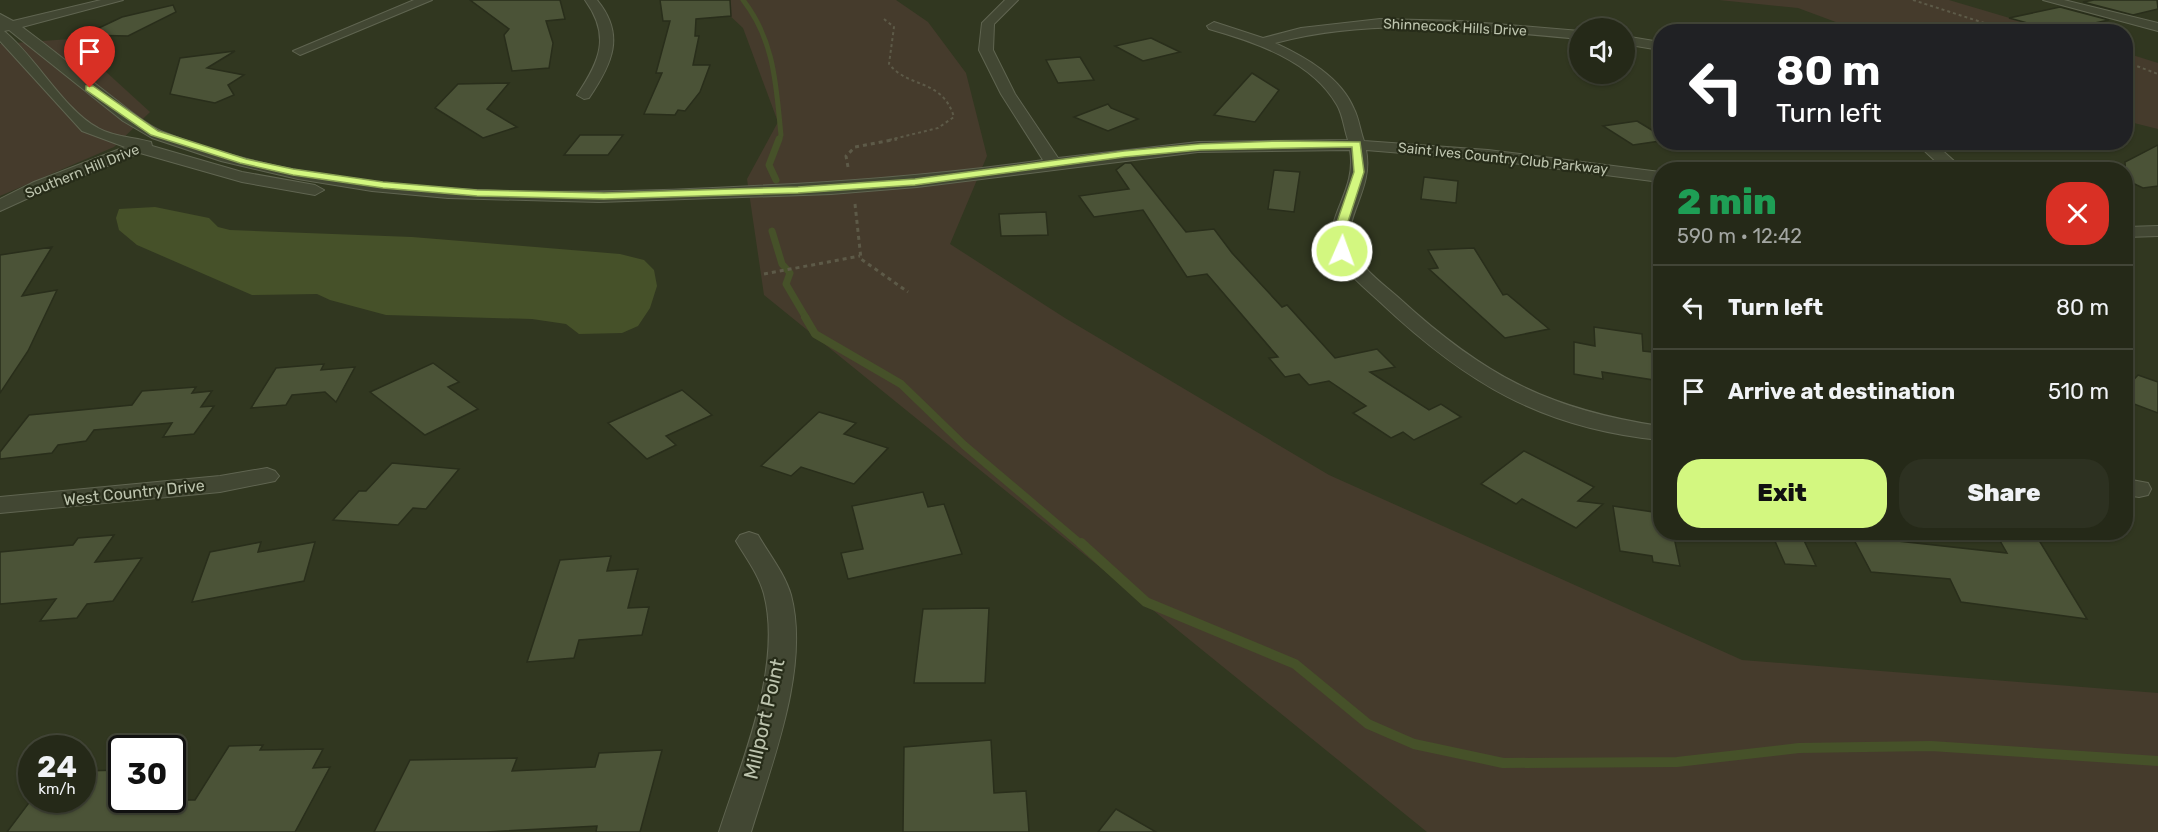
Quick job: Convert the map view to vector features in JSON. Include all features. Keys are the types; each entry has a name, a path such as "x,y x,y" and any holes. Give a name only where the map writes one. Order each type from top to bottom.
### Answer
{"street":[{"path":"3,27 117,0"},
{"path":"300,51 333,41 374,19 426,0"},
{"path":"584,95 595,80 607,53 609,37 606,22 591,0"},
{"path":"1011,0 988,23 986,50 1008,94 1053,163"},
{"path":"2049,0 2158,27"},
{"name":"Shinnecock Hills Drive","path":"1262,42 1314,28 1364,23 1440,24 1569,34"},
{"path":"1214,26 1262,42 1300,61 1330,85 1346,107 1357,144 1359,172 1340,231 1342,251 1353,267 1446,350 1492,382 1562,412 1601,423 1653,433"},
{"name":"Saint Ives Country Club Parkway","path":"3,27 37,43 75,78 154,133 243,161 293,172 383,185 477,193 680,195 915,182 1053,163 1200,147 1278,143 1357,144 1514,156 1653,176"},
{"name":"Saint Ives Country Club Parkway","path":"3,27 64,106 89,130 269,184 387,200 531,208 682,210 899,191 915,182"},
{"path":"1635,42 1653,45"},
{"name":"Southern Hill Drive","path":"0,206 40,186 166,137"},
{"path":"1932,150 1947,162"},
{"path":"2133,231 2158,231"},
{"name":"West Country Drive","path":"0,505 220,484 267,476"},
{"name":"Millport Point","path":"735,832 770,711 782,638 777,594 749,540"}],"path":[{"path":"1913,0 1987,24"},
{"path":"848,168 846,156 855,147 931,130 946,125 954,117 952,106 943,94 892,69 889,64 894,27 884,19"},
{"path":"2133,65 2158,74"},
{"path":"856,209 860,256 872,270 908,292"},
{"path":"764,274 860,256"}],"shaded area":[{"path":"713,0 896,0 928,22 966,73 987,156 950,244 1065,318 1329,475 1742,660 2158,693 2158,832 1427,832 764,295 747,179 778,122 743,28"},
{"path":"1719,0 1949,0 2030,24 1841,24 1798,8"},
{"path":"70,39 150,112 114,147 0,196 0,44"},
{"path":"2133,55 2158,63 2158,129 2133,123"},
{"path":"155,207 209,218 218,227 230,230 412,237 620,254 644,260 654,270 657,286 650,308 638,326 622,333 579,334 566,324 532,319 386,315 330,300 317,294 252,295 137,245 119,230 116,218 119,209"}],"building":[{"path":"470,0 560,0 565,19 546,21 553,43 549,68 512,71 504,35 509,29"},
{"path":"660,0 730,0 731,16 696,19 695,36 699,36 693,65 710,65 700,92 685,111 678,110 675,115 644,114 662,73 656,73 670,21 663,21"},
{"path":"2157,0 2158,9 2133,15 2083,2"},
{"path":"173,5 176,12 128,36 84,35 122,17"},
{"path":"2060,7 2109,20 2090,24 2031,24 2009,18"},
{"path":"1151,38 1180,52 1143,61 1115,46"},
{"path":"235,51 207,68 244,75 228,85 234,95 215,103 170,94 180,58"},
{"path":"1080,57 1094,80 1058,83 1046,60"},
{"path":"1252,73 1279,90 1255,122 1214,115"},
{"path":"509,83 487,109 517,127 483,138 435,108 458,84"},
{"path":"1108,104 1111,108 1138,119 1108,131 1074,117"},
{"path":"1637,121 1653,131 1653,142 1633,145 1603,126"},
{"path":"580,135 623,135 608,155 564,155"},
{"path":"2158,145 2158,186 2143,188 2133,183 2133,162 2125,162"},
{"path":"1125,163 1131,163 1186,232 1214,229 1232,253 1282,307 1287,305 1335,358 1377,349 1395,367 1370,372 1429,410 1441,404 1461,417 1414,440 1403,432 1391,438 1353,413 1366,406 1329,381 1309,385 1299,374 1285,377 1269,358 1278,357 1207,274 1187,277 1143,210 1094,217 1079,196 1129,189 1116,170"},
{"path":"1274,170 1300,172 1294,212 1268,209"},
{"path":"1424,177 1458,181 1456,203 1421,199"},
{"path":"1046,212 1048,235 1001,236 999,214"},
{"path":"52,247 22,296 57,290 28,351 0,393 0,255"},
{"path":"1474,248 1503,295 1507,294 1549,329 1505,338 1429,269 1438,268 1428,250"},
{"path":"1594,327 1642,334 1643,351 1652,352 1653,380 1602,372 1603,379 1574,374 1574,342 1595,346"},
{"path":"433,363 459,382 448,387 478,409 425,435 370,392"},
{"path":"324,364 321,370 355,367 336,402 325,392 292,395 286,405 251,408 276,368"},
{"path":"2138,375 2158,382 2158,413 2133,404 2133,380"},
{"path":"196,387 192,393 212,391 201,407 214,406 194,434 163,437 172,423 94,430 86,441 58,445 52,453 0,459 0,452 29,415 132,405 142,391"},
{"path":"682,390 712,415 666,436 676,445 647,459 608,423"},
{"path":"819,412 856,423 844,434 888,448 854,484 801,467 791,476 761,466"},
{"path":"1524,451 1594,487 1578,501 1603,504 1576,528 1522,499 1516,504 1481,484"},
{"path":"392,463 459,469 426,509 413,508 398,525 333,520 359,491 366,491"},
{"path":"923,492 928,507 944,504 962,554 848,579 841,553 863,549 852,506"},
{"path":"1613,506 1653,512 1653,540 1675,540 1680,566 1653,562 1652,556 1620,551"},
{"path":"114,535 95,562 142,558 113,601 87,604 77,618 40,621 56,599 0,604 0,552 73,545 78,538"},
{"path":"1774,540 1804,540 1816,566 1785,564"},
{"path":"1854,540 1888,540 2007,553 2000,540 2039,540 2087,619 1961,602 1950,579 1871,572"},
{"path":"261,542 258,552 315,542 304,581 192,602 210,552"},
{"path":"611,556 607,571 638,569 628,608 649,607 642,635 579,640 574,658 527,662 560,560"},
{"path":"989,608 985,683 914,683 923,609"},
{"path":"991,740 994,793 1026,791 1029,832 903,832 904,747"},
{"path":"263,745 260,750 323,749 313,768 330,767 295,832 7,832 21,813 96,813 96,771 108,770 108,813 186,813 186,800 195,800 229,746"},
{"path":"662,750 640,832 596,832 597,826 486,832 374,832 410,760 517,758 512,771 595,767 599,753"},
{"path":"1116,809 1156,832 1098,832"}],"waterway":[{"path":"743,0 754,16 768,48 775,82 781,135 779,140"},
{"path":"776,180 769,165 779,139"},
{"path":"772,231 782,264 790,273 786,284 806,318"},
{"path":"805,317 815,334 901,384 964,445 1082,545"},
{"path":"1081,543 1146,602 1295,664 1368,724 1414,744 1503,763 1677,762 1799,748 1931,746 2158,761"}],"route":[{"path":"90,88 154,133 243,161 293,172 383,185 477,193 604,196 798,190 915,182 1124,154 1200,147 1278,143 1357,144 1359,172 1340,231 1342,251"}]}
